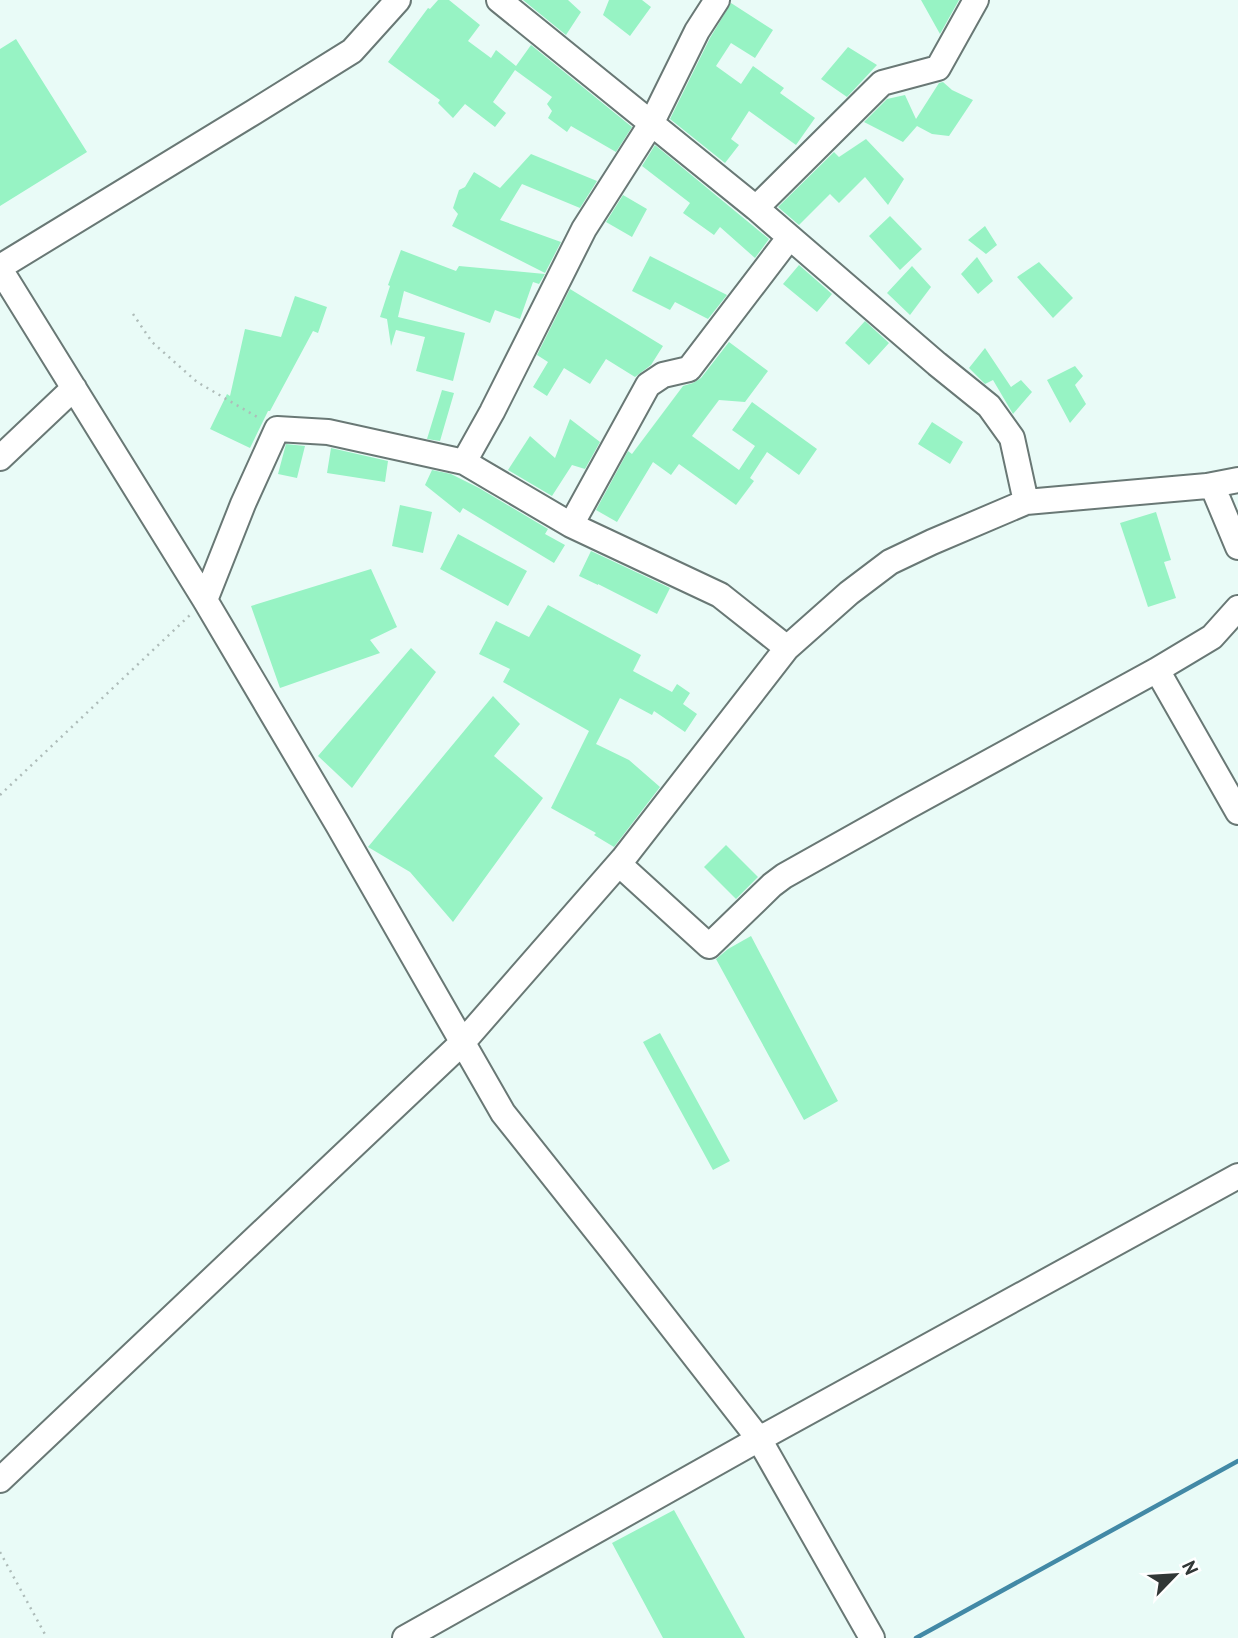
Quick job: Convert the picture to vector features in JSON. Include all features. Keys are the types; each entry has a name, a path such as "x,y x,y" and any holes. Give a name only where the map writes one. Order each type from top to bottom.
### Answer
{"street":[{"path":"398,0 352,51 0,268 205,600 503,1113 759,1439 872,1638"},
{"path":"499,0 756,208 989,406 1012,438 1026,502"},
{"path":"464,462 492,412 583,229 651,124 697,31 717,0"},
{"path":"756,208 882,83 938,68 976,0"},
{"path":"571,525 648,385 663,375 689,369 789,238"},
{"path":"0,458 74,388"},
{"path":"205,600 243,504 277,429 328,432 464,462 571,525 720,595 787,648"},
{"path":"0,1479 463,1042 619,864 787,648 849,593 890,562 932,541 1026,502 1238,481"},
{"path":"1212,485 1238,547"},
{"path":"619,864 709,946 784,876 1212,638 1238,608"},
{"path":"1157,670 1238,812"},
{"path":"405,1638 759,1439 1238,1177"}],"path":[{"path":"133,314 152,342 197,382 277,429"},
{"path":"0,795 205,600"},
{"path":"0,1552 47,1638"}],"building":[{"path":"438,0 449,0 480,25 468,41 491,58 496,50 516,66 531,45 632,127 616,152 571,126 567,132 548,118 552,111 547,104 552,97 515,70 493,102 506,113 495,127 465,104 453,118 438,103 440,100 388,62 428,8"},
{"path":"523,0 568,0 581,12 566,35"},
{"path":"609,0 642,0 651,7 630,36 603,15"},
{"path":"921,0 959,0 940,34"},
{"path":"731,3 773,30 755,58 731,43 716,66 741,84 753,66 784,88 780,93 815,118 796,145 749,111 731,139 739,145 725,163 670,119 710,38"},
{"path":"16,39 87,152 0,206 0,49"},
{"path":"848,47 877,65 847,97 821,79"},
{"path":"943,82 952,90 973,100 949,136 932,134 917,126 903,142 864,122 887,99 905,95 916,119 939,83"},
{"path":"866,139 904,179 888,205 865,177 839,203 830,194 799,225 778,207 834,152 839,157"},
{"path":"655,145 769,239 755,258 720,227 714,235 683,213 690,203 642,166"},
{"path":"531,154 597,181 580,208 522,184 500,220 561,242 545,273 452,226 458,214 453,208 459,190 465,187 474,172 500,188"},
{"path":"623,195 647,209 632,237 606,222"},
{"path":"890,216 922,249 900,270 869,236"},
{"path":"985,226 997,245 986,254 968,240"},
{"path":"401,250 456,271 459,266 545,274 539,284 533,282 520,319 495,310 490,323 404,291 398,317 465,333 453,381 416,371 425,337 396,330 391,346 387,319 380,317"},
{"path":"650,256 727,295 708,319 675,302 670,310 632,291"},
{"path":"977,257 993,281 978,294 961,274"},
{"path":"1039,262 1073,298 1053,318 1017,277"},
{"path":"799,265 832,294 817,312 783,284"},
{"path":"912,266 931,287 910,315 887,293"},
{"path":"570,289 663,346 651,365 635,377 606,359 590,384 564,368 547,396 533,387 548,362 537,355"},
{"path":"295,296 327,307 318,333 313,331 250,448 210,429 227,394 230,396 245,329 281,337"},
{"path":"865,321 889,343 869,365 845,343"},
{"path":"729,342 768,371 745,402 719,400 692,436 739,470 755,446 732,430 752,402 817,449 799,475 767,452 750,478 754,481 736,505 679,464 671,475 653,462 617,522 596,510 628,451 632,454 683,386 701,378"},
{"path":"985,348 1011,387 1021,380 1032,392 1013,414 993,380 985,384 969,368"},
{"path":"1075,366 1083,376 1075,385 1086,404 1070,423 1047,380"},
{"path":"442,390 454,393 440,441 427,439"},
{"path":"570,419 600,442 585,469 572,465 552,496 508,470 530,436 555,458"},
{"path":"932,422 963,442 950,464 918,444"},
{"path":"286,444 305,446 297,478 278,474"},
{"path":"331,448 388,461 385,482 327,473"},
{"path":"432,470 451,474 479,488 548,529 545,534 565,545 554,563 463,508 460,513 425,485"},
{"path":"400,505 432,512 423,553 392,546"},
{"path":"1156,512 1171,560 1164,562 1176,598 1148,607 1120,523"},
{"path":"458,534 527,571 508,606 440,569"},
{"path":"591,551 670,588 657,614 579,576"},
{"path":"371,569 397,627 370,640 380,653 280,688 251,606"},
{"path":"548,605 641,655 633,671 672,692 677,684 690,693 683,704 697,714 685,732 654,711 652,715 620,698 596,744 629,760 660,787 614,847 594,835 596,833 551,808 589,731 503,682 510,669 479,654 496,621 529,637"},
{"path":"411,648 436,672 352,788 318,756"},
{"path":"493,696 520,724 494,756 543,798 453,922 410,872 368,847"},
{"path":"726,845 758,877 736,899 704,867"},
{"path":"751,936 838,1101 804,1120 716,959"},
{"path":"660,1033 730,1161 713,1170 643,1042"},
{"path":"674,1510 745,1638 663,1638 612,1543"}],"waterway":[{"path":"916,1638 1238,1461"}]}
